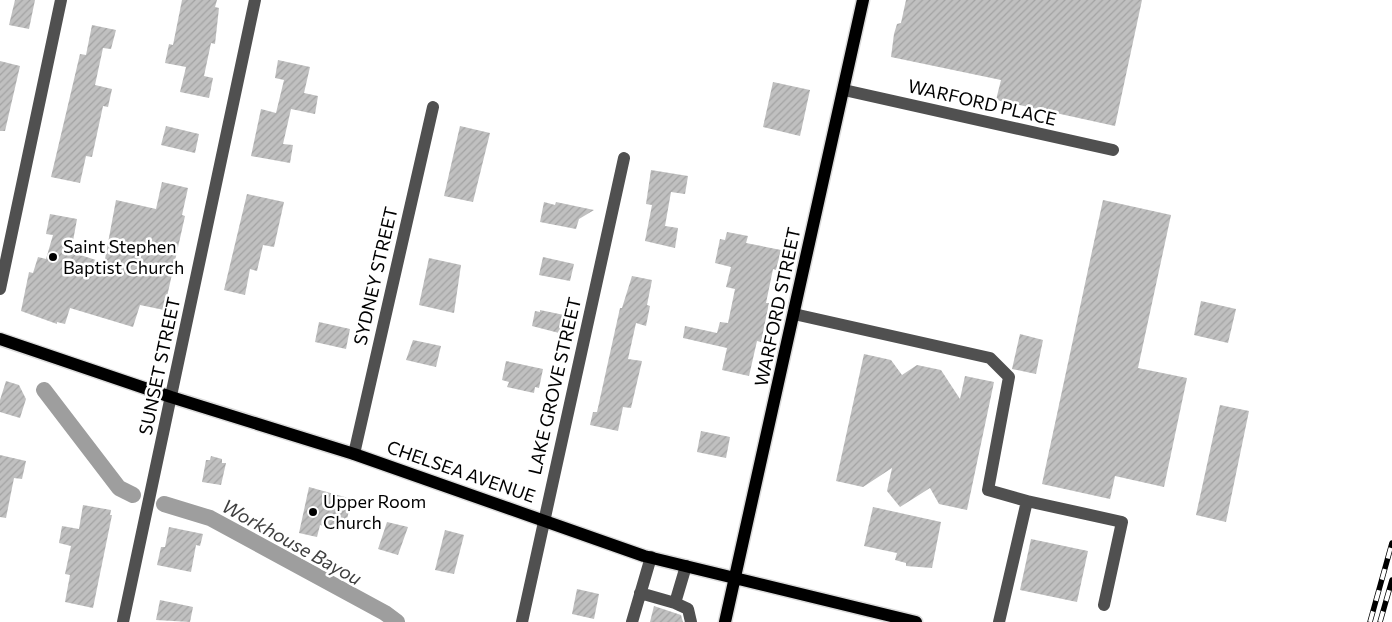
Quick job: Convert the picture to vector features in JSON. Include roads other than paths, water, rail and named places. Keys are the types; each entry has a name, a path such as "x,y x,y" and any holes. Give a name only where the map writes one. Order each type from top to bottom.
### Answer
{"main road":[{"name":"WARFORD STREET","path":"725,622 863,0"},
{"name":"CHELSEA AVENUE","path":"0,339 171,397 354,454 651,557 916,622"}],"street":[{"path":"0,289 61,0"},
{"name":"SUNSET STREET","path":"123,622 255,0"},
{"name":"WARFORD PLACE","path":"844,90 1113,150"},
{"name":"SYDNEY STREET","path":"354,454 433,107"},
{"name":"LAKE GROVE STREET","path":"522,622 624,158"},
{"path":"794,314 990,358 1009,377 988,490 1027,501 1122,522 1104,605"},
{"path":"999,622 1027,501"},
{"path":"632,622 651,557"},
{"path":"675,603 686,566"},
{"path":"640,593 675,603 688,609 691,622"}],"waterway":[{"name":"Workhouse Bayou","path":"44,390 119,488 133,495"},
{"name":"Workhouse Bayou","path":"164,504 210,518 385,613 397,622"}],"railway":[{"path":"1370,622 1392,543"},
{"path":"1380,622 1392,580"}],"place":[{"name":"Saint Stephen Baptist Church","path":"53,257"},
{"name":"Upper Room Church","path":"313,512"}]}
